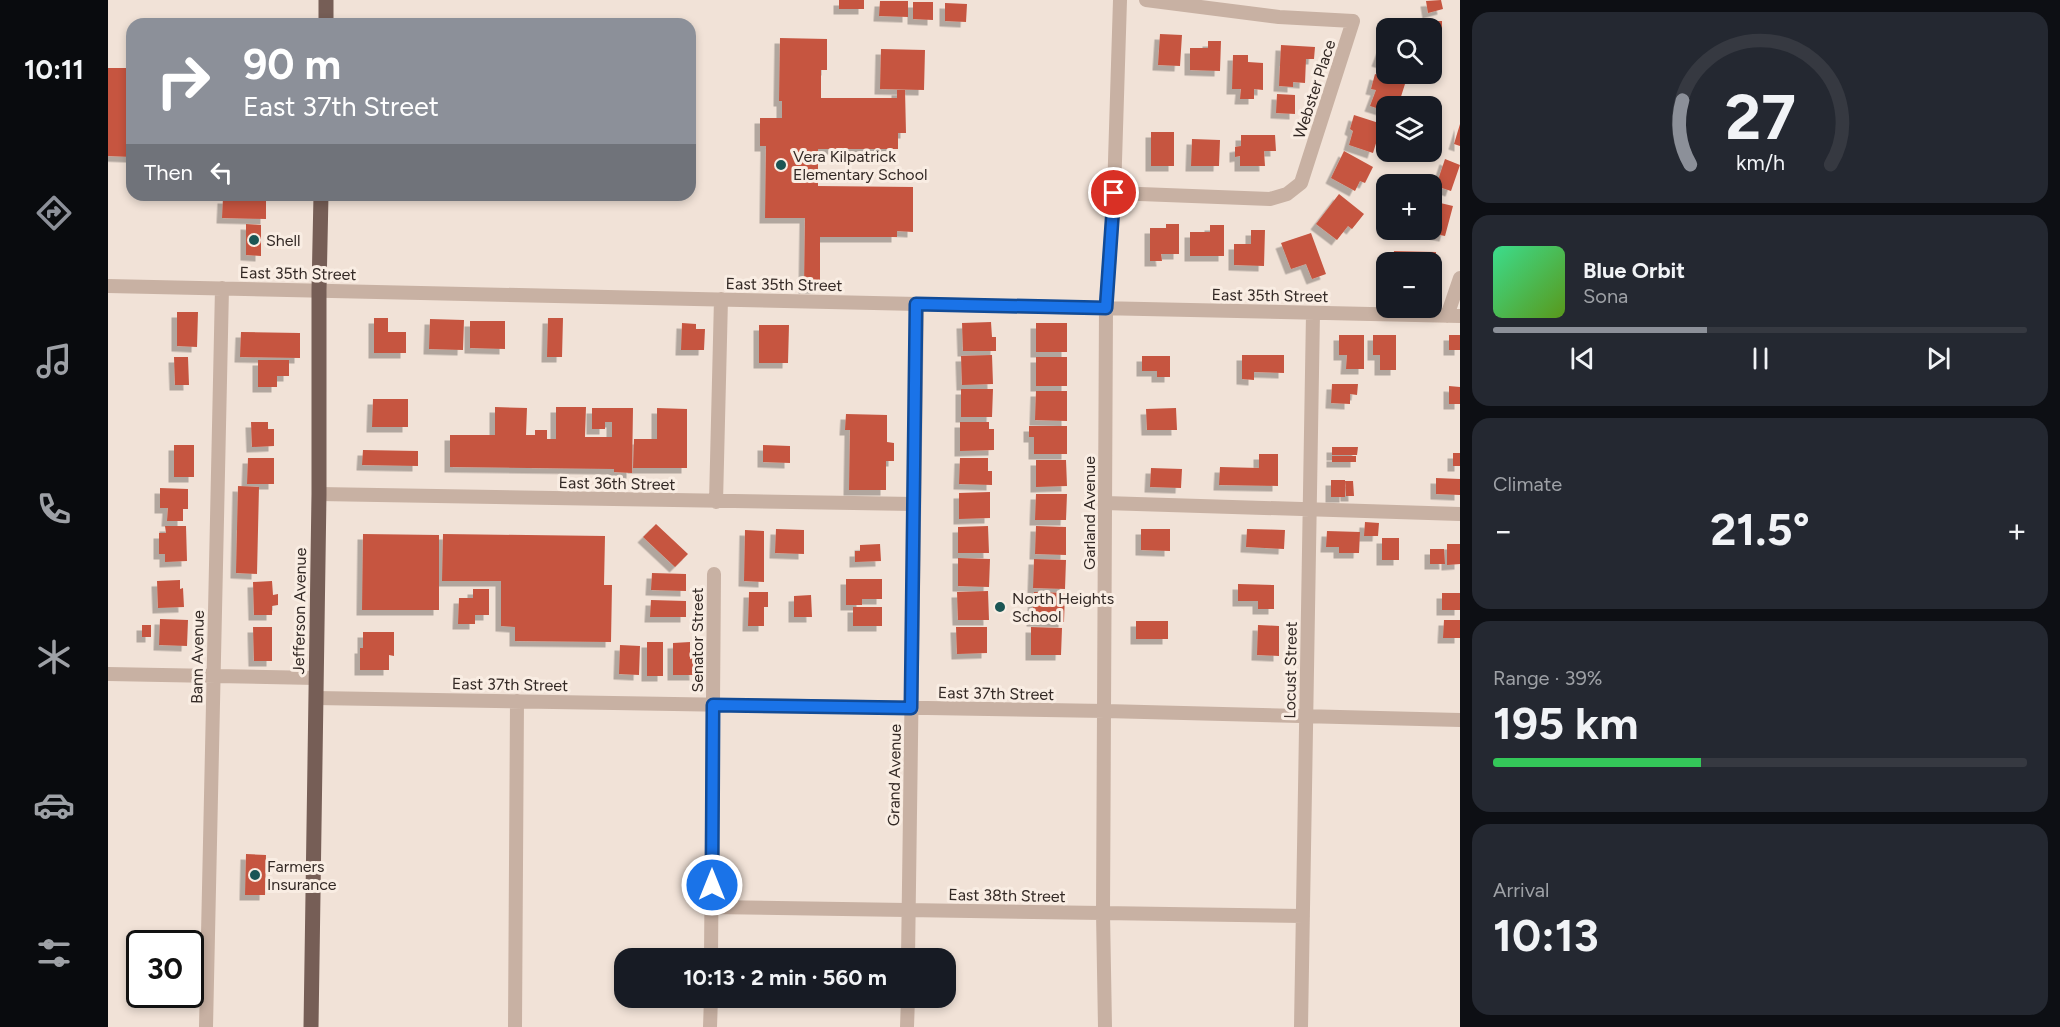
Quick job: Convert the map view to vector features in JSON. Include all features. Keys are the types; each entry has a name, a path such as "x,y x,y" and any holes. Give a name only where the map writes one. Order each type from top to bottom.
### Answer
{"main road":[{"path":"326,0 326,18"},
{"name":"Jefferson Avenue","path":"311,1027 321,201"}],"street":[{"name":"Garland Avenue","path":"1105,1027 1102,913 1106,308 1114,193 1120,0"},
{"name":"Webster Place","path":"1114,193 1270,199 1287,194 1300,183 1353,21 1279,17 1146,0"},
{"path":"1454,316 1460,278"},
{"name":"East 35th Street","path":"108,286 1454,316"},
{"name":"Bann Avenue","path":"206,1027 222,288"},
{"path":"716,502 722,299"},
{"name":"Grand Avenue","path":"908,948 916,304"},
{"name":"Locust Street","path":"1301,1027 1312,313"},
{"name":"East 36th Street","path":"319,494 914,504"},
{"path":"1105,503 1460,514"},
{"name":"Senator Street","path":"711,948 714,574"},
{"path":"108,674 316,678"},
{"name":"East 37th Street","path":"316,698 1105,711 1460,720"},
{"path":"515,1027 517,701"},
{"name":"East 38th Street","path":"711,908 1303,916"},
{"path":"710,1027 711,1008"},
{"path":"907,1027 908,1008"}],"building":[{"path":"839,0 864,0 864,9 839,9"},
{"path":"1441,0 1443,9 1428,13 1426,1"},
{"path":"880,1 908,1 908,17 879,16"},
{"path":"913,2 933,2 933,20 913,19"},
{"path":"945,3 967,4 966,22 945,21"},
{"path":"1160,34 1182,35 1180,66 1158,65"},
{"path":"780,38 827,39 827,70 821,70 821,98 897,98 897,90 905,90 906,133 898,133 898,149 818,149 818,186 913,187 913,232 897,231 897,237 820,237 820,288 804,288 805,218 765,218 766,146 760,146 760,118 782,118 782,101 779,101"},
{"path":"1208,41 1221,41 1220,71 1190,70 1190,48 1208,48"},
{"path":"1281,45 1315,47 1314,59 1306,59 1305,83 1293,82 1293,87 1279,86"},
{"path":"881,49 925,50 924,90 880,89"},
{"path":"1233,55 1248,55 1248,62 1263,63 1263,90 1254,89 1254,99 1240,99 1241,89 1232,89"},
{"path":"108,68 126,68 126,157 108,156"},
{"path":"1375,74 1376,84 1405,84 1401,96 1376,96 1376,108 1370,106 1376,90 1371,89"},
{"path":"1277,94 1295,95 1295,114 1276,113"},
{"path":"1354,115 1376,122 1376,143 1373,153 1349,145 1353,131 1350,129"},
{"path":"1460,124 1460,146 1454,144"},
{"path":"1151,132 1174,132 1174,166 1151,166"},
{"path":"1241,135 1275,135 1276,151 1264,151 1265,166 1240,166 1240,156 1235,157 1235,147 1241,146"},
{"path":"1192,139 1220,140 1219,166 1191,166"},
{"path":"1344,151 1373,167 1365,183 1360,181 1355,191 1331,178"},
{"path":"1445,159 1460,165 1451,191 1442,188 1442,174 1440,174"},
{"path":"1339,194 1364,214 1352,229 1348,226 1337,240 1316,224"},
{"path":"223,201 266,201 266,219 222,218"},
{"path":"1442,203 1453,206 1445,236 1442,235"},
{"name":"Shell","path":"246,224 261,225 261,256 246,255"},
{"path":"1166,224 1179,224 1179,254 1161,254 1162,261 1150,261 1150,228 1166,228"},
{"path":"1210,225 1224,225 1224,256 1190,256 1190,232 1210,232"},
{"path":"1251,230 1265,230 1264,266 1234,265 1234,244 1251,244"},
{"path":"1311,233 1326,274 1312,279 1306,264 1291,269 1281,243"},
{"path":"177,312 198,312 197,347 177,346"},
{"path":"374,318 388,318 388,332 406,332 406,353 374,353"},
{"path":"548,318 563,318 562,357 547,357"},
{"path":"430,319 464,320 463,350 429,349"},
{"path":"470,321 505,321 505,349 470,348"},
{"path":"991,322 992,337 996,337 996,351 963,351 962,323"},
{"path":"682,323 696,324 696,329 705,329 704,350 681,350"},
{"path":"1036,323 1067,323 1067,352 1036,352"},
{"path":"759,325 789,325 788,363 759,363"},
{"path":"241,332 300,333 300,358 240,357"},
{"path":"1339,335 1364,335 1364,369 1346,369 1347,355 1339,355"},
{"path":"1373,335 1396,335 1396,370 1380,370 1380,355 1373,355"},
{"path":"1449,335 1460,335 1460,350 1449,350"},
{"path":"992,355 993,384 962,385 961,356"},
{"path":"1242,355 1284,355 1284,373 1254,372 1254,380 1242,379"},
{"path":"1142,356 1170,356 1170,377 1157,377 1157,371 1142,371"},
{"path":"174,357 188,357 189,385 175,385"},
{"path":"1036,357 1067,357 1067,386 1036,386"},
{"path":"258,360 289,360 289,376 277,376 277,387 258,387"},
{"path":"1332,384 1358,384 1357,395 1350,394 1350,404 1331,403"},
{"path":"1449,386 1460,387 1460,404 1449,404"},
{"path":"961,389 993,389 992,417 961,417"},
{"path":"1036,391 1067,391 1067,421 1035,420"},
{"path":"373,399 408,399 408,427 372,427"},
{"path":"495,407 527,408 526,435 535,435 535,430 547,430 547,439 556,439 556,407 586,407 585,437 612,437 612,422 605,422 605,429 592,429 592,408 633,408 632,473 614,472 614,469 450,467 450,435 495,435"},
{"path":"657,408 687,409 687,468 633,468 634,439 657,439"},
{"path":"1176,408 1177,430 1147,430 1146,409"},
{"path":"846,414 887,415 887,442 894,443 894,461 886,461 886,490 849,490 850,430 845,430"},
{"path":"251,422 268,422 268,429 274,429 274,446 252,447"},
{"path":"960,422 989,422 989,429 994,429 994,450 960,451"},
{"path":"1029,426 1067,426 1067,454 1034,454 1034,437 1029,437"},
{"path":"174,445 194,445 194,477 174,477"},
{"path":"763,445 790,446 790,463 763,462"},
{"path":"1332,447 1358,447 1357,455 1332,455"},
{"path":"363,450 418,451 418,466 362,465"},
{"path":"1453,453 1460,453 1460,466 1453,466"},
{"path":"1259,454 1278,454 1278,486 1219,485 1220,467 1259,468"},
{"path":"1332,456 1356,456 1356,462 1332,462"},
{"path":"248,458 274,458 274,484 247,484"},
{"path":"960,458 988,458 988,471 992,471 992,485 959,484"},
{"path":"1036,460 1066,460 1067,486 1036,487"},
{"path":"1151,468 1182,469 1181,488 1150,487"},
{"path":"1436,478 1460,479 1460,495 1436,494"},
{"path":"1331,480 1345,480 1345,497 1331,497"},
{"path":"1345,481 1353,481 1354,496 1346,496"},
{"path":"238,486 259,487 257,574 236,573"},
{"path":"160,488 188,489 188,509 183,509 183,521 167,521 168,508 160,508"},
{"path":"990,492 990,518 959,519 959,493"},
{"path":"1036,494 1067,494 1066,520 1035,520"},
{"path":"1365,522 1379,523 1378,536 1364,536"},
{"path":"656,524 688,554 675,567 643,537"},
{"path":"165,526 186,526 187,561 165,562 165,554 159,554 159,533 166,533"},
{"path":"988,526 989,553 958,553 958,527"},
{"path":"1036,526 1066,527 1066,555 1035,554"},
{"path":"776,529 804,530 804,554 775,553"},
{"path":"1141,529 1170,529 1170,551 1141,550"},
{"path":"1247,529 1285,530 1284,549 1246,547"},
{"path":"745,530 764,531 764,582 744,581"},
{"path":"1327,531 1360,532 1359,553 1339,553 1339,547 1326,547"},
{"path":"363,534 439,535 439,610 362,610"},
{"path":"443,534 605,536 604,585 612,585 611,642 515,641 515,627 501,626 501,581 442,581"},
{"path":"1382,538 1399,538 1399,560 1382,560"},
{"path":"880,544 881,561 855,562 855,551 860,551 860,545"},
{"path":"1447,544 1460,544 1460,564 1447,565"},
{"path":"1430,549 1444,549 1445,564 1430,564"},
{"path":"958,558 990,559 989,587 958,586"},
{"path":"1034,559 1066,560 1065,589 1033,588"},
{"path":"652,573 686,574 686,591 651,590"},
{"path":"846,579 882,579 882,599 862,599 862,605 846,605"},
{"path":"180,580 184,607 158,608 157,581"},
{"path":"272,581 273,595 278,594 278,605 272,606 272,615 254,615 253,582"},
{"path":"1238,584 1274,585 1274,609 1258,609 1258,601 1238,601"},
{"path":"473,589 489,589 489,615 475,615 475,624 458,624 459,598 473,598"},
{"path":"988,591 989,620 958,620 957,592"},
{"path":"749,592 768,592 768,607 764,607 764,626 748,626"},
{"path":"1034,592 1065,593 1064,622 1032,621"},
{"path":"1442,593 1460,593 1460,610 1442,610"},
{"path":"811,595 812,617 794,617 794,596"},
{"path":"651,600 686,601 686,617 650,617"},
{"path":"853,607 882,607 882,626 853,626"},
{"path":"160,619 188,620 187,646 159,645"},
{"path":"1444,620 1460,620 1460,638 1443,638"},
{"path":"1136,621 1168,621 1168,639 1136,639"},
{"path":"142,625 151,625 151,637 142,637"},
{"path":"1258,625 1279,626 1279,656 1257,655"},
{"path":"253,627 272,627 272,661 254,661"},
{"path":"956,627 987,627 987,653 957,654"},
{"path":"1031,627 1062,628 1061,655 1031,655"},
{"path":"363,632 394,632 394,656 389,655 389,670 360,670"},
{"path":"647,642 663,642 663,676 647,676"},
{"path":"690,642 690,659 694,658 695,675 673,675 673,643"},
{"path":"620,645 640,646 639,675 619,674"},
{"name":"Farmers Insurance","path":"246,854 266,855 265,895 245,895"}],"place":[{"name":"Vera Kilpatrick Elementary School","path":"781,165"},
{"name":"Shell","path":"254,240"},
{"name":"North Heights School","path":"1000,607"},
{"name":"Farmers Insurance","path":"255,875"}],"route":[{"path":"712,885 713,705 911,708 916,304 1106,308 1114,193"}]}
